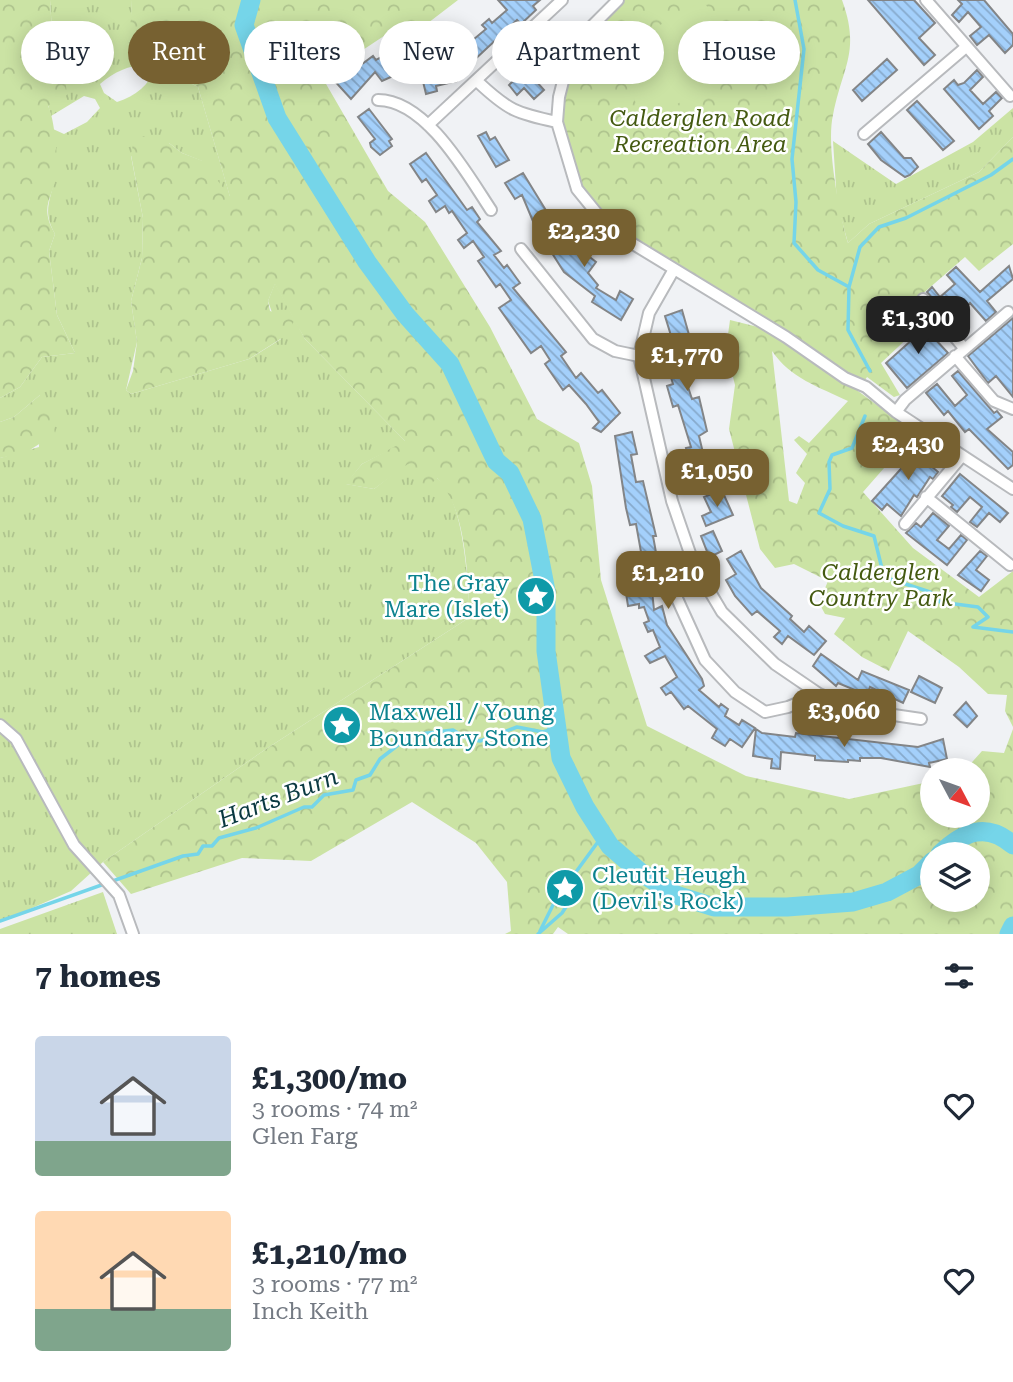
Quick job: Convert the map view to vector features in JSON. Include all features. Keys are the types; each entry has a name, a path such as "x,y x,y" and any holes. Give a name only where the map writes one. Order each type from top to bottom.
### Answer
{"street":[{"path":"557,122 517,114 504,107 478,82 562,0"},
{"path":"618,0 572,46 561,84 557,122 577,189 599,216 625,239 673,271 786,337 845,378 866,387 896,412 1013,489"},
{"path":"926,0 1010,96"},
{"path":"864,134 966,47"},
{"path":"428,125 476,84"},
{"path":"378,100 393,100 428,125 454,155 491,211"},
{"path":"522,249 593,339 615,351 639,356"},
{"path":"673,271 649,313 639,356 672,501 694,565 722,612 775,664 819,694 853,709 921,719"},
{"path":"923,299 994,401 1013,409"},
{"path":"896,412 905,400 1008,312"},
{"path":"905,524 961,456"},
{"path":"926,498 1010,565"},
{"path":"694,565 679,581 675,594 705,660 735,692 765,712 788,707 819,694"},
{"path":"0,725 16,739 74,845 119,895 133,934"}],"green space":[{"path":"0,0 50,0 51,21 21,21 21,84 66,84 67,95 48,106 54,128 57,171 47,208 55,234 49,251 57,315 75,353 42,357 20,387 0,398"},
{"path":"50,0 132,0 131,21 128,21 128,68 114,74 114,21 51,21"},
{"path":"132,0 458,0 431,21 379,21 379,39 365,49 365,21 244,21 244,84 326,84 388,191 425,222 490,327 537,419 579,443 592,486 601,580 647,726 746,776 849,799 920,784 920,828 990,828 990,758 976,758 982,751 1004,753 1013,729 1013,934 568,934 558,927 553,934 505,934 511,931 507,882 476,843 412,802 311,861 242,858 131,894 103,862 266,749 470,617 464,543 447,491 437,478 427,488 415,487 415,468 408,464 374,489 345,484 362,464 405,441 305,339 294,320 290,333 249,359 131,394 126,390 133,371 137,342 131,301 142,258 143,218 131,155 134,137 145,136 169,143 182,153 203,161 230,197 198,87 192,84 230,84 230,21 131,21","holes":["275,284 293,318 270,311 268,301"]},
{"path":"618,0 842,0 850,33 850,47 833,115 831,143 837,197 848,243 869,224 979,172 1013,137 1013,244 979,271 965,257 920,296 930,317 881,363 900,395 894,397 867,377 858,391 912,431 899,451 863,492 913,548 979,597 1013,571 1013,727 1005,711 1007,695 988,694 959,667 908,631 889,671 862,657 834,634 845,618 825,614 819,603 828,581 794,564 775,568 760,549 729,429 735,385 726,349 730,320 758,327 752,316 644,250 577,189 557,122 564,84 664,84 664,21 597,21","holes":["772,351 787,368 806,381 848,401 809,443 799,436 794,440 807,454 796,473 805,483 797,504 789,501"]},
{"path":"704,0 714,21 678,21 678,84 709,84 647,123 626,84 664,84 664,23"},
{"path":"61,84 100,84 104,93 117,102 130,97 146,84 192,84 198,87 231,200 202,161 182,153 169,143 131,156 143,218 142,258 131,301 137,342 126,390 131,394 249,359 281,339 268,301 275,283 305,339 406,442 362,464 346,484 374,489 407,463 437,478 446,488 459,522 463,542 470,617 266,749 103,862 71,891 0,922 0,458 39,447 40,395 14,417 0,422 0,398 20,387 42,357 75,353 57,315 49,251 55,234 48,211 56,170 53,129 64,134 87,122 100,108 95,99 84,96 51,116 48,105"},
{"path":"1013,108 1013,137 979,172 869,224 848,243 837,203 833,141 896,184 973,142"},
{"path":"40,395 50,401 55,434 25,453 0,458 0,422 14,417"},
{"path":"103,892 117,934 0,934 0,929"}],"building":[{"path":"498,0 540,0 533,6 536,10 524,21 494,21 507,10"},
{"path":"868,0 914,0 935,23 919,38 935,55 924,65"},
{"path":"958,0 984,0 1013,34 1013,45 1005,53 989,35 977,45 970,36 981,27 968,12 959,22 952,15 962,4"},
{"path":"489,19 492,23 492,43 478,56 478,36 486,29 482,25"},
{"path":"373,56 376,60 379,58 379,77 375,72 365,83 365,62"},
{"path":"887,59 897,70 862,101 853,90"},
{"path":"977,70 983,77 970,90 983,104 996,92 1002,98 989,111 993,116 979,129 944,89 954,80 958,85 964,83"},
{"path":"337,84 364,84 351,99"},
{"path":"424,84 444,84 436,86 437,91 426,94"},
{"path":"539,84 544,90 534,99 524,88 517,95 509,85"},
{"path":"917,101 954,141 943,150 907,110"},
{"path":"369,109 392,139 389,141 392,146 380,155 371,147 370,143 375,139 358,117"},
{"path":"486,132 490,140 495,137 509,160 496,167 478,136"},
{"path":"881,132 904,158 911,158 918,167 910,175 905,177 881,160 868,144"},
{"path":"426,153 467,210 472,207 480,219 477,222 501,251 494,255 504,268 507,265 520,283 513,288 566,352 561,356 576,378 581,373 598,393 602,390 620,413 601,432 593,428 599,422 569,385 563,390 545,364 550,360 541,346 531,353 499,308 511,300 500,284 496,287 478,261 484,257 473,241 464,248 458,240 467,233 452,211 449,213 445,206 436,212 429,201 437,195 426,179 422,182 410,164"},
{"path":"523,173 550,217 535,226 522,195 515,199 505,183"},
{"path":"560,216 575,235 582,230 588,238 577,247 596,262 588,273 598,285 596,288 616,300 620,291 633,299 621,320 592,302 595,296 564,272 550,250 563,240 550,224"},
{"path":"1009,266 1013,279 987,301 996,312 986,321 970,303 956,315 967,329 962,333 927,292 932,287 940,297 955,284 947,275 956,267 980,292"},
{"path":"682,310 699,370 684,375 692,399 699,397 707,431 699,436 707,470 685,475 682,461 689,459 686,448 691,447 678,405 673,407 667,386 673,384 669,371 680,365 665,316"},
{"path":"1013,318 1013,397 996,376 988,383 968,356"},
{"path":"932,322 941,332 934,338 948,353 907,388 886,363"},
{"path":"958,371 994,413 997,411 1002,417 987,429 1013,452 1013,465 1008,469 969,429 965,432 948,411 944,415 926,393 937,384 955,406 967,395 952,376"},
{"path":"632,432 637,454 631,455 636,482 643,481 656,536 653,536 659,569 650,571 654,610 662,606 667,625 702,679 704,686 699,690 719,707 721,704 728,709 725,716 739,725 742,720 755,728 742,747 730,739 725,746 712,738 717,729 688,706 684,709 671,692 666,695 661,688 677,677 665,656 650,663 645,656 660,647 653,630 648,632 644,623 649,621 644,607 639,608 639,604 628,606 626,593 636,592 635,581 644,580 640,564 643,563 636,524 630,525 626,508 615,436"},
{"path":"926,441 935,449 925,461 938,472 933,479 930,477 917,497 914,495 901,516 887,504 882,510 872,501"},
{"path":"960,474 1008,513 1000,522 989,513 977,527 970,522 982,507 970,497 957,512 951,507 953,505 942,496"},
{"path":"719,491 721,497 724,495 733,515 706,526 702,516 711,512 704,497"},
{"path":"933,513 949,526 937,540 949,549 961,535 967,540 947,565 906,533 916,523 921,527"},
{"path":"713,531 722,551 714,555 708,554 701,536"},
{"path":"741,551 761,588 792,616 790,619 804,632 809,626 826,641 814,655 788,636 782,644 774,637 780,631 757,611 752,615 735,596 726,580 736,574 727,559"},
{"path":"980,551 987,556 976,570 989,580 981,591 958,575"},
{"path":"821,654 858,680 862,671 909,690 903,703 870,687 867,695 838,683 836,686 813,666"},
{"path":"919,676 942,688 935,703 911,692"},
{"path":"966,702 977,716 967,727 954,715"},
{"path":"756,729 762,733 795,737 796,733 918,747 943,739 947,758 920,758 920,765 881,758 860,758 860,761 848,762 815,760 815,756 781,752 780,769 771,768 772,759 753,756"}],"waterway":[{"path":"251,0 244,25 277,118 367,262 405,314 450,364 496,461 510,473 532,519 546,591 546,651 561,758 585,807 610,846 640,872 676,895 714,907 787,907 853,902 887,892 920,874"},
{"path":"795,0 804,49 792,159 796,202 794,243 818,270 849,287 848,330 870,371"},
{"path":"849,287 860,247 879,227 906,218 991,175 1013,159"},
{"path":"865,416 852,448 832,455 829,462 830,489 819,513 843,526 874,536 884,577 930,592 940,602 978,607 988,617 973,627 1013,632"},
{"name":"Harts Burn","path":"0,921 183,856 198,854 203,846 212,846 219,838 256,828 304,807 312,807 324,795 353,790 356,780 370,775 380,759 411,735 453,730 468,739 480,741 517,727 543,732 556,728"},
{"path":"955,842 967,835 985,832 994,833 1013,845"},
{"path":"538,934 562,913 573,896 573,876 603,835"},
{"path":"540,931 556,899 572,896"},
{"path":"1009,934 1013,926"}],"place":[{"name":"The Gray Mare (Islet)","path":"536,596"},
{"name":"Maxwell / Young Boundary Stone","path":"342,725"},
{"name":"Cleutit Heugh (Devil's Rock)","path":"565,888"}],"park label":[{"name":"Calderglen Road Recreation Area","path":"700,131"},
{"name":"Calderglen Country Park","path":"881,585"}]}
